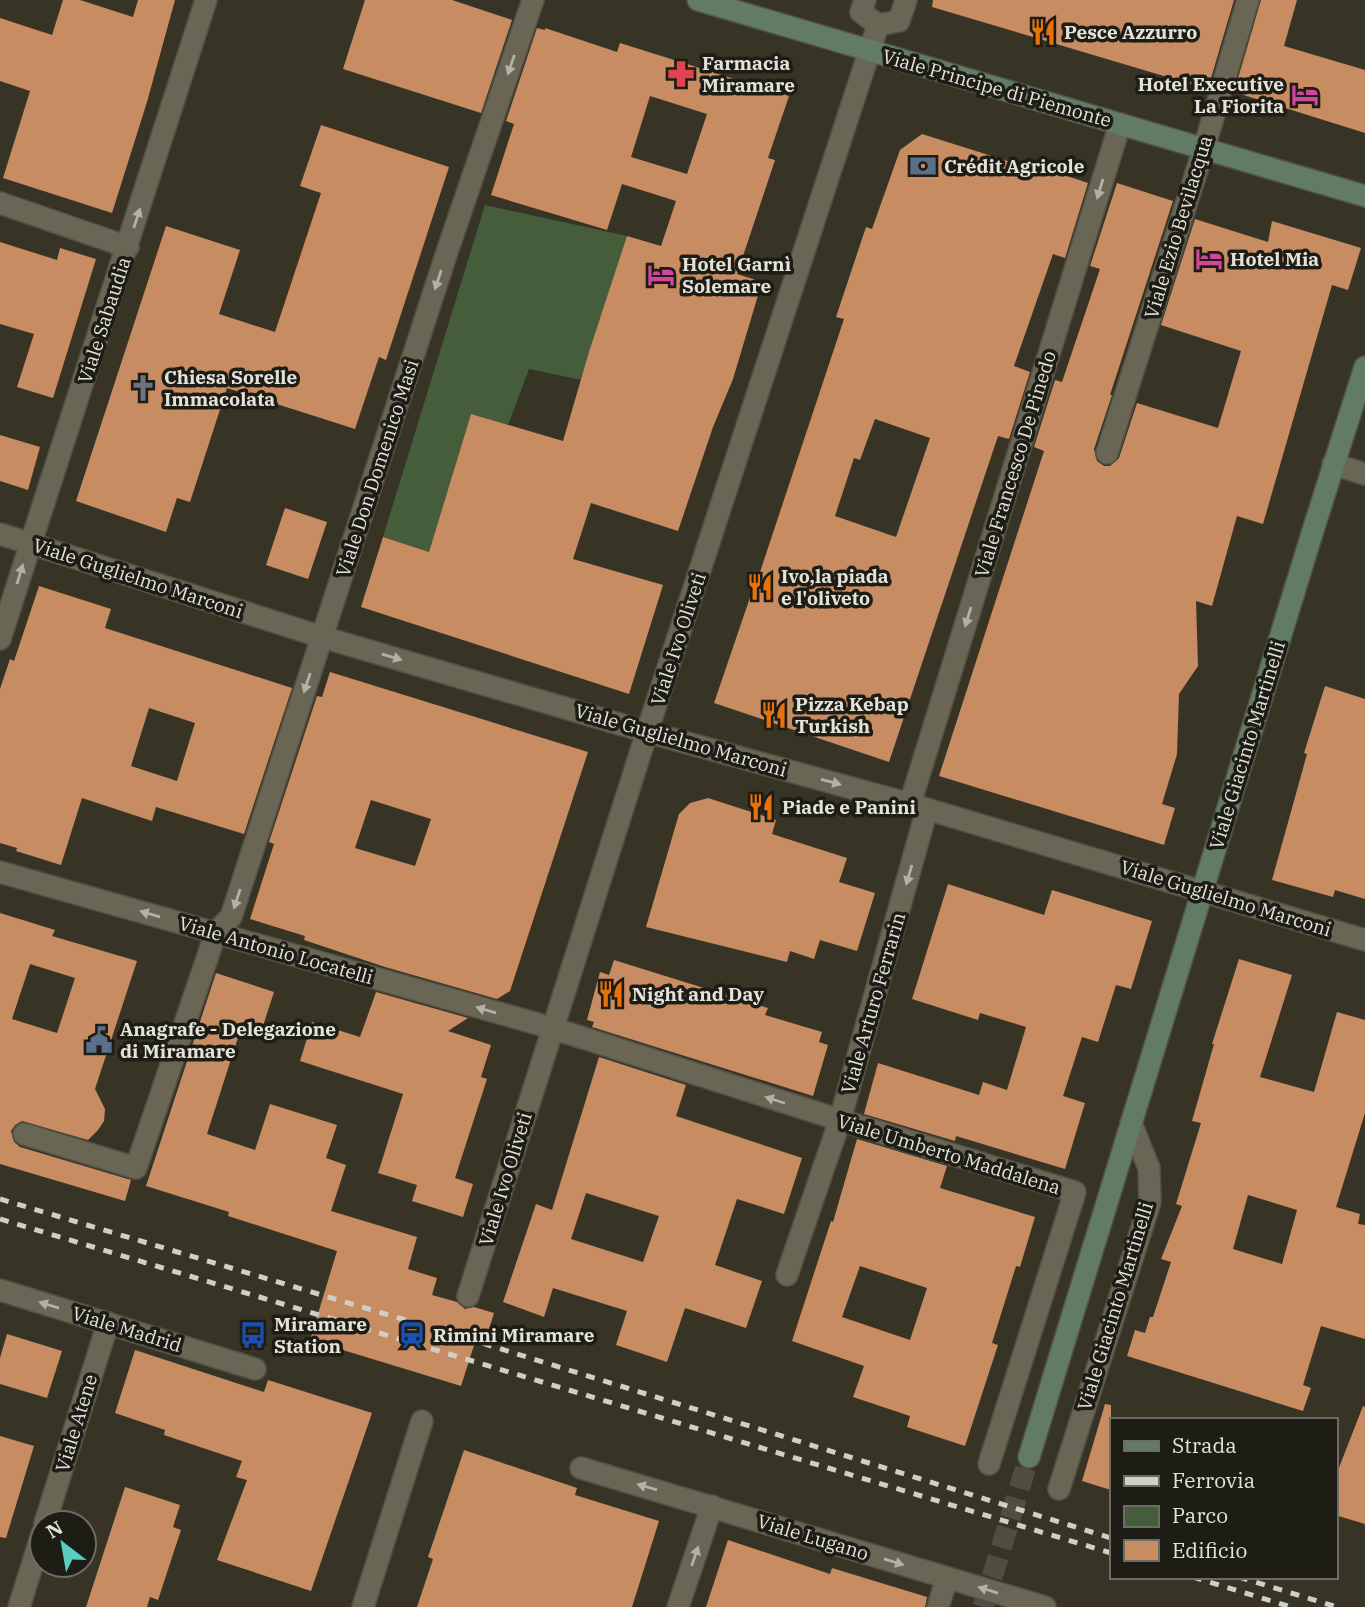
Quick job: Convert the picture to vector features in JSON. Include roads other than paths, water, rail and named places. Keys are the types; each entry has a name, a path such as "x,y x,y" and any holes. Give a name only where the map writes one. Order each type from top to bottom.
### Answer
{"street":[{"name":"Viale Sabaudia","path":"0,639 206,0"},
{"name":"Viale Don Domenico Masi","path":"24,1134 136,1168 216,932 231,918 446,255 533,0"},
{"name":"Viale Principe di Piemonte","path":"698,0 1365,195"},
{"path":"865,0 861,12 878,26 899,21 906,0"},
{"name":"Viale Ezio Bevilacqua","path":"1107,453 1248,0"},
{"name":"Viale Ivo Oliveti","path":"468,1296 647,732 878,26"},
{"name":"Viale Francesco De Pinedo","path":"919,806 1120,124"},
{"path":"0,203 128,247"},
{"name":"Viale Giacinto Martinelli","path":"1029,1457 1365,367"},
{"path":"1333,464 1365,474"},
{"name":"Viale Guglielmo Marconi","path":"0,534 322,637 647,732 919,806 1365,940"},
{"name":"Viale Arturo Ferrarin","path":"787,1275 840,1120 919,806"},
{"name":"Viale Antonio Locatelli","path":"0,872 552,1028"},
{"name":"Viale Umberto Maddalena","path":"552,1028 1075,1192 989,1464"},
{"name":"Viale Giacinto Martinelli","path":"1059,1489 1150,1202 1149,1168 1131,1123"},
{"name":"Viale Madrid","path":"0,1290 255,1369"},
{"name":"Viale Atene","path":"49,1509 108,1323"},
{"path":"363,1607 422,1421"},
{"name":"Viale Lugano","path":"581,1468 1034,1606"},
{"path":"678,1607 712,1506"},
{"path":"19,1607 28,1578"},
{"path":"938,1607 947,1578"}],"tunnel":[{"path":"983,1607 1029,1457"}],"railway":[{"path":"0,1199 459,1336 1110,1538"},
{"path":"0,1219 1110,1553"},
{"path":"1200,1579 1291,1607"},
{"path":"1246,1579 1337,1607"}],"place":[{"name":"Pesce Azzurro","path":"1043,32"},
{"name":"Farmacia Miramare","path":"681,74"},
{"name":"Hotel Executive La Fiorita","path":"1305,95"},
{"name":"Crédit Agricole","path":"923,166"},
{"name":"Hotel Mia","path":"1209,259"},
{"name":"Hotel Garnì Solemare","path":"661,275"},
{"name":"Chiesa Sorelle Immacolata","path":"143,388"},
{"name":"Ivo,la piada e l'oliveto","path":"760,587"},
{"name":"Pizza Kebap Turkish","path":"774,715"},
{"name":"Piade e Panini","path":"761,807"},
{"name":"Night and Day","path":"611,994"},
{"name":"Anagrafe - Delegazione di Miramare","path":"99,1040"},
{"name":"Miramare Station","path":"253,1335"},
{"name":"Rimini Miramare","path":"412,1335"}]}
